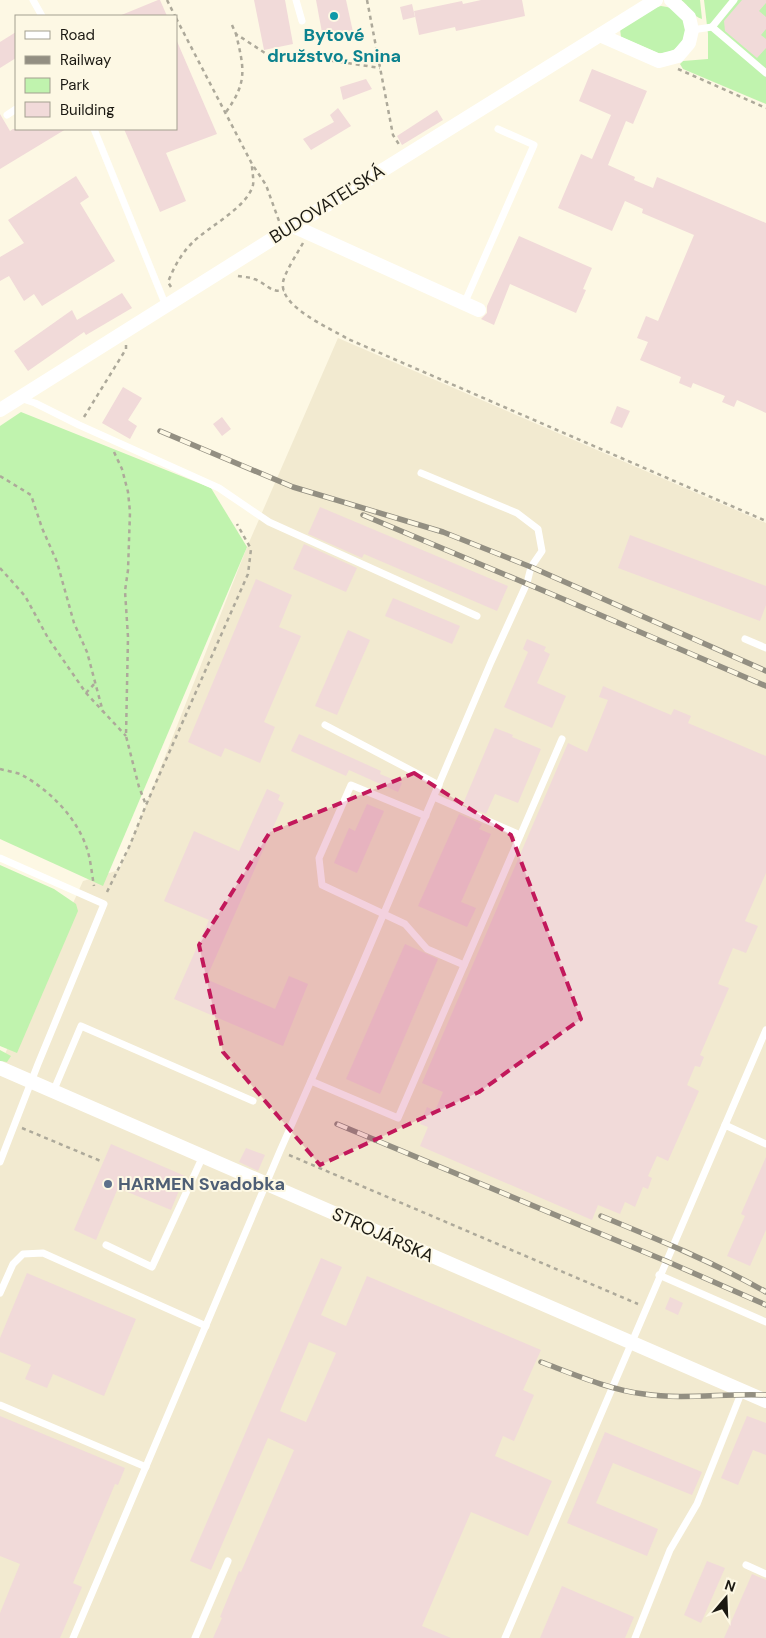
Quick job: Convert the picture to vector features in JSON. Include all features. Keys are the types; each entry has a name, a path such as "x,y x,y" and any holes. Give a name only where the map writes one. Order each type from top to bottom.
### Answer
{"street":[{"name":"BUDOVATEĽSKÁ","path":"0,410 166,306 286,223 656,0"},
{"path":"600,35 659,61 678,56 690,43 692,30 689,17 671,0"},
{"path":"286,223 479,310"},
{"name":"STROJÁRSKA","path":"0,1068 766,1401"}],"lane":[{"path":"33,0 41,15"},
{"path":"296,0 302,21"},
{"path":"692,30 712,27 734,0"},
{"path":"712,27 766,73"},
{"path":"6,115 15,110"},
{"path":"464,304 534,146 498,129"},
{"path":"94,130 166,306"},
{"path":"20,398 35,403 219,488 269,522 477,616"},
{"path":"73,1638 280,1151 312,1081 491,662 527,583 531,567 542,551 538,529 517,513 421,473"},
{"path":"745,639 766,648"},
{"path":"325,725 439,785"},
{"path":"312,1081 398,1118 562,739"},
{"path":"426,816 351,785 319,858 322,885 405,924 427,949 464,965"},
{"path":"434,797 520,835"},
{"path":"0,858 104,904 0,1162"},
{"path":"53,1092 81,1026 253,1101"},
{"path":"505,1638 766,1030"},
{"path":"725,1125 766,1144"},
{"path":"106,1245 152,1266 203,1156"},
{"path":"0,1293 13,1264 23,1254 43,1253 206,1326"},
{"path":"660,1275 766,1322"},
{"path":"635,1638 670,1550 698,1504 742,1390"},
{"path":"0,1405 146,1467"},
{"path":"195,1638 228,1561"},
{"path":"746,1565 766,1574"}],"path":[{"path":"167,0 175,15"},
{"path":"367,0 393,135 400,147"},
{"path":"178,21 252,164 266,185 286,223"},
{"path":"226,112 234,100 242,81 242,61 232,25"},
{"path":"236,34 265,53 295,55 380,68"},
{"path":"659,61 766,108"},
{"path":"172,290 168,282 178,259 187,248 215,223 240,206 253,185 252,164"},
{"path":"309,233 283,282 285,296 296,308 348,339 766,521"},
{"path":"237,276 256,279 271,290 279,292 284,290"},
{"path":"80,425 126,349"},
{"path":"107,437 122,469 128,492 130,512 128,570 125,591 128,637 126,736 139,787 146,805"},
{"path":"0,476 31,494 42,528 57,562 74,622 88,652 104,712"},
{"path":"107,892 130,845 248,574 251,549 237,524"},
{"path":"0,568 25,596 48,638 86,693 126,736"},
{"path":"86,693 96,683"},
{"path":"0,769 20,774 48,793 66,812 79,830 88,851 94,886"},
{"path":"15,1125 103,1162"},
{"path":"280,1151 646,1307"}],"highlighted area":[{"path":"414,773 511,835 581,1019 479,1092 320,1165 223,1052 199,945 270,832"}],"shaded area":[{"path":"338,338 766,523 766,1638 0,1638 0,1065 83,881 119,870 247,547"}],"green space":[{"path":"681,0 700,0 702,19 696,16"},
{"path":"704,0 766,0 766,104 683,69 680,64 683,61 708,59 708,34"},
{"path":"661,6 672,9 680,15 684,23 683,40 677,47 669,52 658,53 621,37 620,29"},
{"path":"21,412 211,488 247,547 103,886 0,839 0,426"},
{"path":"0,865 54,889 76,904 78,911 17,1053 0,1046"},
{"path":"0,1050 11,1056 7,1062 0,1061"}],"building":[{"path":"160,0 167,15 121,15"},
{"path":"254,0 285,0 293,44 264,50"},
{"name":"Bytové družstvo, Snina","path":"316,0 346,0 353,32 323,38"},
{"path":"481,0 522,0 525,16 456,31 455,27 419,35 414,11 462,1 463,4"},
{"path":"742,0 766,0 766,3 759,11 766,17 766,29 761,35 766,39 766,48 757,58 725,31 724,21"},
{"path":"412,4 415,17 403,20 400,7"},
{"path":"15,33 15,59 0,68 0,42"},
{"path":"178,44 217,134 166,153 186,201 160,212 124,130 178,130"},
{"path":"592,69 647,91 633,124 626,121 608,165 635,177 634,180 653,188 657,177 766,223 766,413 737,400 734,407 722,402 725,396 693,383 691,388 679,383 681,377 640,360 648,342 637,338 646,316 658,321 694,235 642,213 643,209 625,201 612,231 558,208 581,154 592,159 611,115 579,101"},
{"path":"366,79 372,89 343,100 340,87"},
{"path":"338,108 351,126 311,150 303,139 334,122 330,115"},
{"path":"437,110 443,120 402,145 397,136"},
{"path":"0,114 10,131 13,129 64,130 0,169"},
{"path":"76,176 89,197 80,203 115,261 42,306 34,294 24,301 9,276 0,281 0,257 24,243 8,220"},
{"path":"519,236 592,268 583,289 586,290 576,313 510,284 494,325 481,319 487,313 487,306"},
{"path":"122,293 132,308 86,335 84,332 28,371 14,351 72,310 77,320"},
{"path":"123,387 142,398 128,420 137,426 130,439 102,423"},
{"path":"617,406 630,411 622,428 610,423"},
{"path":"222,417 231,429 222,436 213,424"},
{"path":"320,507 508,586 497,611 364,554 362,558 308,534"},
{"path":"630,535 766,586 766,605 760,621 618,568"},
{"path":"304,544 357,568 346,592 293,569"},
{"path":"256,579 292,595 279,627 301,636 264,722 275,727 260,763 225,748 221,757 188,742"},
{"path":"393,598 460,626 452,644 385,616"},
{"path":"348,630 370,640 337,715 315,706"},
{"path":"527,639 546,647 544,651 550,654 537,683 566,696 552,728 504,707 528,652 523,649"},
{"path":"603,686 671,715 674,709 691,716 688,723 766,756 766,873 745,921 758,926 746,953 733,948 718,984 729,988 700,1055 704,1057 700,1067 695,1066 687,1085 699,1091 668,1161 657,1156 648,1176 652,1178 648,1189 643,1187 635,1207 625,1202 620,1214 598,1205 592,1220 420,1146 428,1127 420,1124 427,1107 435,1111 443,1092 422,1083 568,743 587,752 608,700 599,697"},
{"path":"495,728 541,749 518,803 495,794 486,814 463,804"},
{"path":"299,734 381,771 380,774 402,783 398,792 349,770 346,776 291,751"},
{"path":"267,789 280,795 278,800 284,803 206,979 275,1009 289,976 308,984 283,1046 174,999 209,920 164,901 194,831 239,851"},
{"path":"367,804 384,811 357,873 334,863 349,828 355,831"},
{"path":"459,814 482,824 479,829 491,834 461,902 476,908 467,927 418,906"},
{"path":"405,944 438,959 380,1094 346,1079"},
{"path":"111,1144 185,1176 171,1210 118,1188 96,1240 74,1230"},
{"path":"246,1148 265,1155 258,1171 239,1162"},
{"path":"766,1157 766,1230 750,1266 727,1256 745,1216 741,1214"},
{"path":"321,1258 342,1267 321,1315 346,1326 367,1276 541,1350 523,1390 534,1395 514,1441 503,1436 495,1456 552,1481 528,1536 471,1512 422,1626 451,1638 213,1638 239,1571 241,1572 294,1450 268,1438 211,1570 190,1561","holes":["309,1342 336,1353 306,1422 280,1411"]},
{"path":"27,1273 136,1319 104,1396 53,1374 47,1388 25,1379 31,1365 0,1352 0,1338"},
{"path":"670,1297 683,1303 678,1315 665,1309"},
{"path":"0,1416 125,1468 118,1485 115,1484 73,1583 82,1587 60,1638 0,1638 0,1613 20,1564 0,1556"},
{"path":"747,1416 766,1423 766,1455 753,1450 738,1485 721,1478"},
{"path":"605,1432 702,1472 692,1495 613,1463 596,1503 658,1529 647,1556 567,1523"},
{"path":"707,1561 725,1568 701,1623 684,1615"},
{"path":"752,1574 766,1580 766,1638 724,1638"},
{"path":"562,1586 634,1617 625,1638 540,1638"}],"railway":[{"path":"160,431 293,487 443,532 531,567 766,671"},
{"path":"363,515 766,686"},
{"path":"337,1124 666,1261 766,1305"},
{"path":"601,1216 664,1242 766,1292"},
{"path":"541,1362 605,1385 644,1394 659,1396 766,1395"}],"place":[{"name":"Bytové družstvo, Snina","path":"334,16"},
{"name":"HARMEN Svadobka","path":"108,1184"}]}
